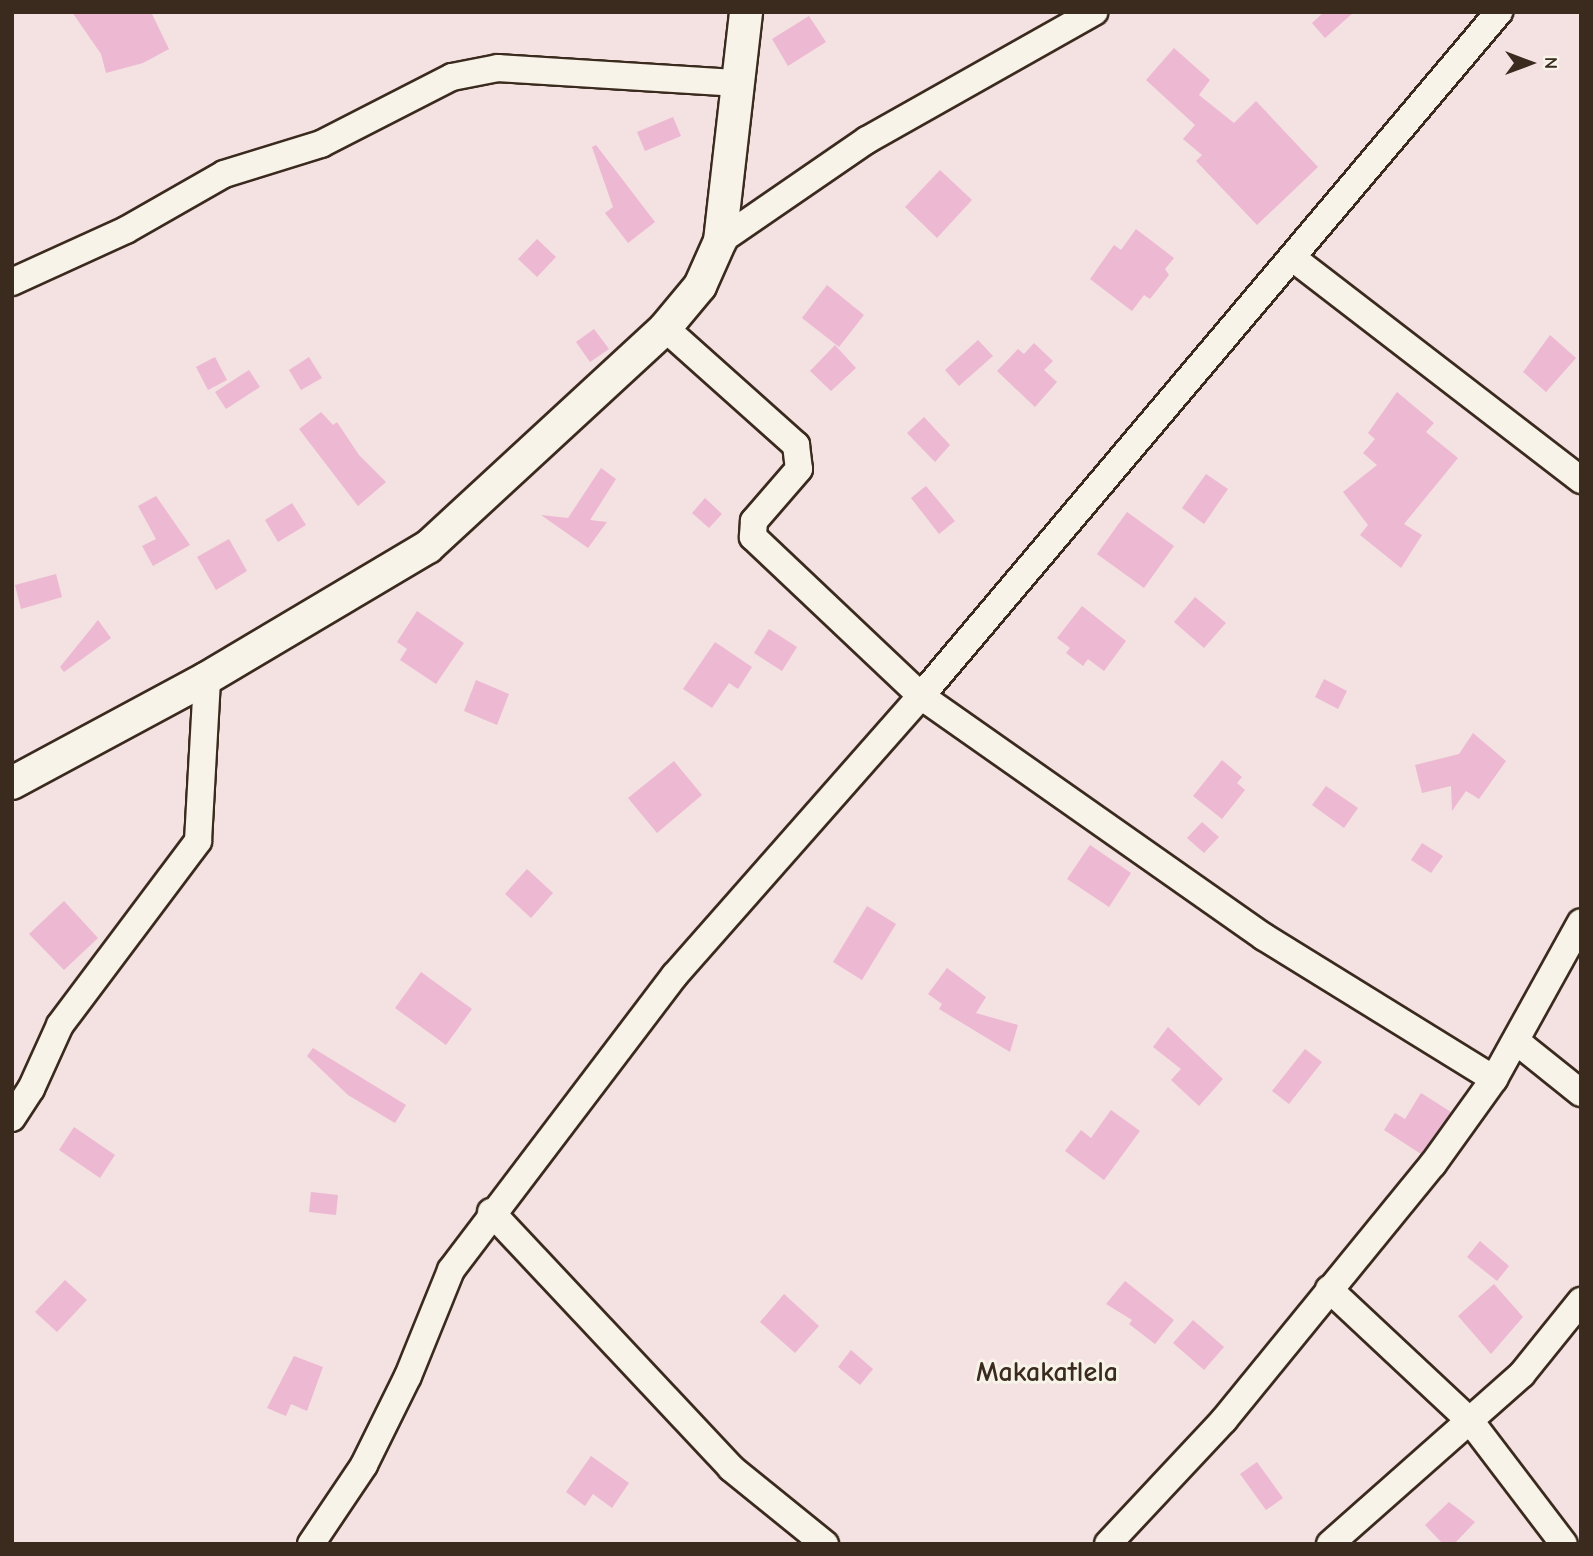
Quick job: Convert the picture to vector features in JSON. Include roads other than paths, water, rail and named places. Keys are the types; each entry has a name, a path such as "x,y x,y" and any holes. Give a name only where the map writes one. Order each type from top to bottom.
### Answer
{"street":[{"path":"12,783 207,678 428,547 665,328 700,285 720,241 746,12"},
{"path":"720,241 867,140 1094,12"},
{"path":"311,1544 364,1465 408,1376 451,1270 491,1212 675,975 921,696 1294,259 1499,12"},
{"path":"12,282 126,230 224,174 321,144 452,77 498,68 738,83"},
{"path":"1294,259 1581,480"},
{"path":"665,328 796,445 799,469 754,521 753,537 921,696 1264,937 1494,1079"},
{"path":"12,1118 31,1089 60,1026 198,841 207,678"},
{"path":"1108,1544 1224,1420 1433,1164 1494,1079 1581,922"},
{"path":"1516,1041 1581,1093"},
{"path":"491,1212 731,1468 825,1544"},
{"path":"1329,1289 1471,1422 1564,1544"},
{"path":"1330,1544 1471,1422 1522,1374 1581,1301"}],"district":[{"name":"Makakatlela","path":"1047,1372"}]}
